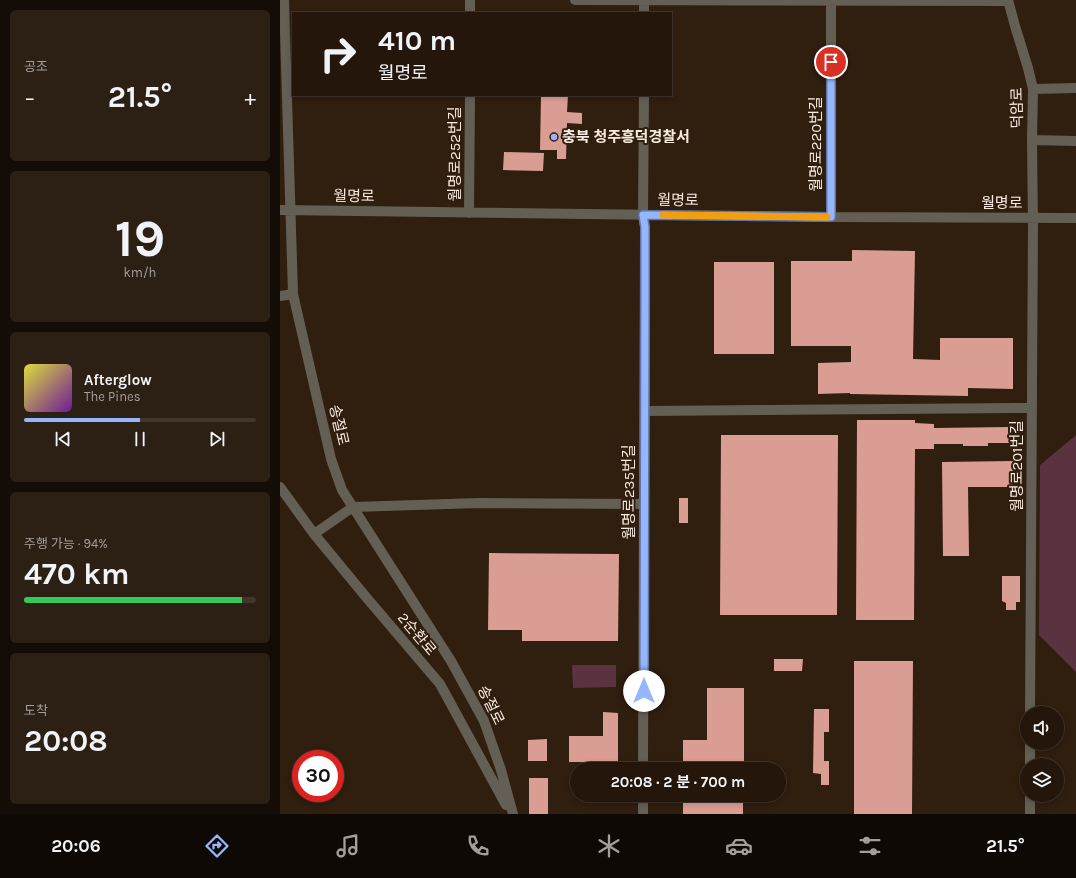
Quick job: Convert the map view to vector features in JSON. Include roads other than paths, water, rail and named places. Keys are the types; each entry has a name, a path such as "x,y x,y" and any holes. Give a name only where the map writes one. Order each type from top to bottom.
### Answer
{"street":[{"name":"송절로","path":"284,0 293,294 331,459 342,490 451,661 484,721 501,770 512,814"},
{"path":"470,0 470,12"},
{"path":"575,0 1008,0"},
{"path":"644,0 644,12"},
{"name":"월명로220번길","path":"831,0 831,217"},
{"name":"덕암로","path":"1008,0 1033,89 1033,218"},
{"path":"1033,89 1076,88"},
{"name":"월명로252번길","path":"469,213 470,96"},
{"name":"월명로235번길","path":"643,762 645,411 645,227 643,215 644,96"},
{"path":"1032,140 1076,141"},
{"name":"월명로","path":"280,210 831,217 1076,218"},
{"name":"월명로201번길","path":"1030,706 1033,218"},
{"path":"280,296 293,294"},
{"path":"645,411 1032,408"},
{"name":"2순환로","path":"280,486 314,534 440,684 512,814"},
{"path":"314,534 353,507 479,503 644,504"},
{"path":"643,802 643,814"},
{"path":"1030,802 1030,814"}],"place":[{"name":"충북 청주흥덕경찰서","path":"554,137"}]}
